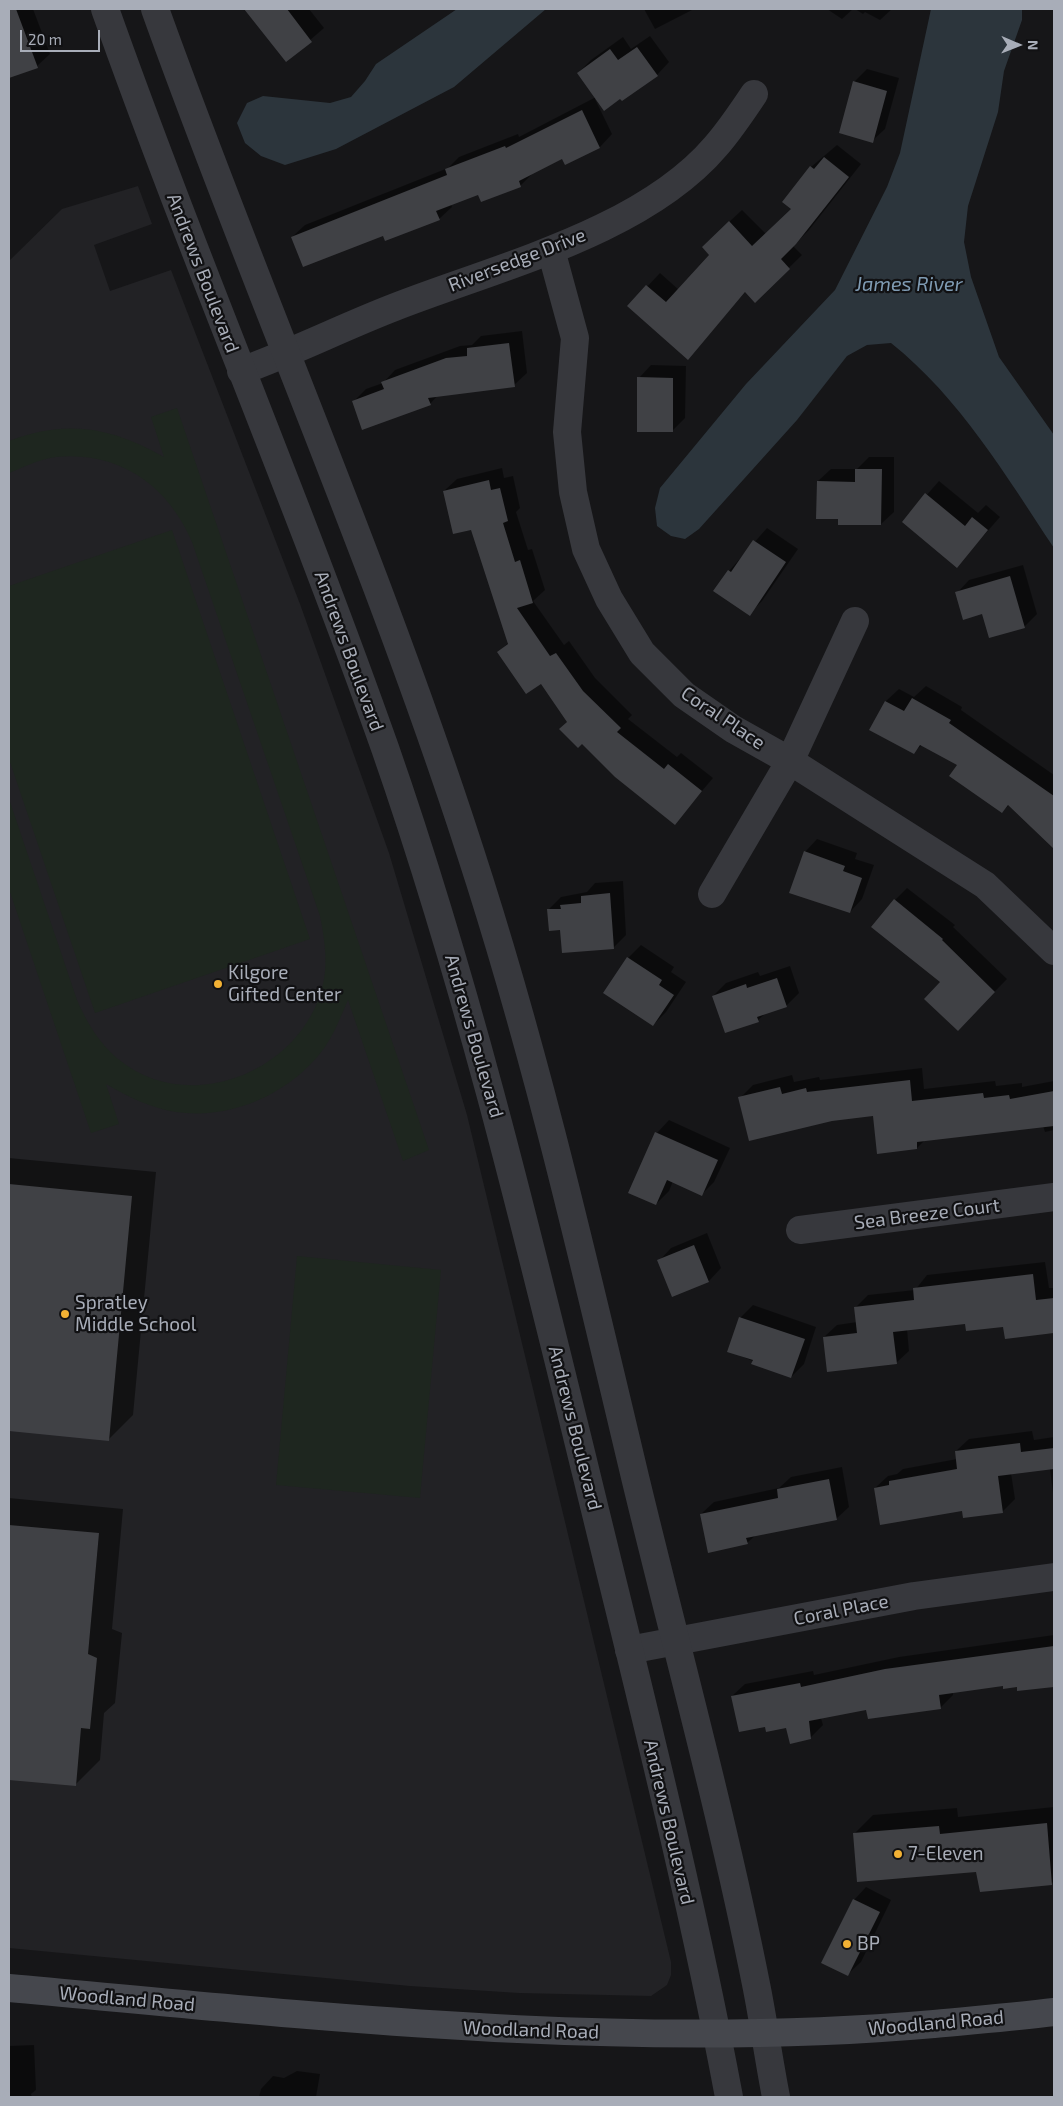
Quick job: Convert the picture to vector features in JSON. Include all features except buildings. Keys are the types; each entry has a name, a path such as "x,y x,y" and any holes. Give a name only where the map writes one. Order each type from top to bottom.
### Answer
{"main road":[{"name":"Woodland Road","path":"9,1988 398,2023 527,2031 717,2035 764,2034 868,2030 1054,2012"}],"street":[{"name":"Andrews Boulevard","path":"105,9 386,751 461,986 538,1275 629,1650 709,1989 729,2097"},
{"path":"155,9 245,250 372,575 444,772 500,949 576,1228 743,1928 776,2097"},
{"name":"Riversedge Drive","path":"241,371 287,355 394,307 551,250 628,214 672,187 716,147 754,94"},
{"name":"Coral Place","path":"551,250 575,338 567,432 573,492 586,549 609,600 642,653 684,695 733,729 790,761 985,885 1054,952"},
{"path":"712,894 790,761 855,621"},
{"name":"Sea Breeze Court","path":"800,1230 1054,1197"},
{"name":"Coral Place","path":"629,1650 914,1596 1054,1577"}],"shaded area":[{"name":"Kilgore Gifted Center","path":"138,186 152,224 94,245 110,291 171,270 300,604 389,853 467,1115 671,1962 671,1975 667,1985 651,1996 519,1993 410,1986 9,1948 9,261 62,209"},
{"path":"177,408 429,1150 403,1161 348,1000 326,1045 309,1066 293,1080 257,1101 238,1108 217,1112 176,1112 158,1108 131,1098 106,1084 119,1124 91,1133 9,889 9,799 77,1000 89,1025 111,1053 146,1076 175,1084 206,1084 236,1078 264,1064 288,1045 308,1021 321,992 326,964 320,916 192,542 182,522 170,504 139,476 121,466 101,460 79,457 56,457 38,461 9,473 9,441 50,430 70,428 107,433 145,447 164,457 151,417"},
{"path":"172,530 310,939 95,1013 9,759 9,586"},
{"path":"297,1256 441,1270 420,1498 276,1485"}],"water":[{"path":"457,9 546,9 454,87 336,149 285,165 261,156 245,143 237,123 247,103 263,96 330,103 351,97 376,64"},
{"name":"James River","path":"931,9 1022,9 1022,20 1004,71 998,112 968,206 964,242 971,277 999,357 1054,435 1054,548 1000,466 960,413 939,388 891,343 867,345 847,356 797,420 699,529 685,539 671,536 657,526 655,508 660,488 746,384 835,290 887,187 900,153"}],"place":[{"name":"Kilgore Gifted Center","path":"218,984"},
{"name":"Spratley Middle School","path":"65,1314"},
{"name":"7-Eleven","path":"898,1854"},
{"name":"BP","path":"847,1944"}]}
